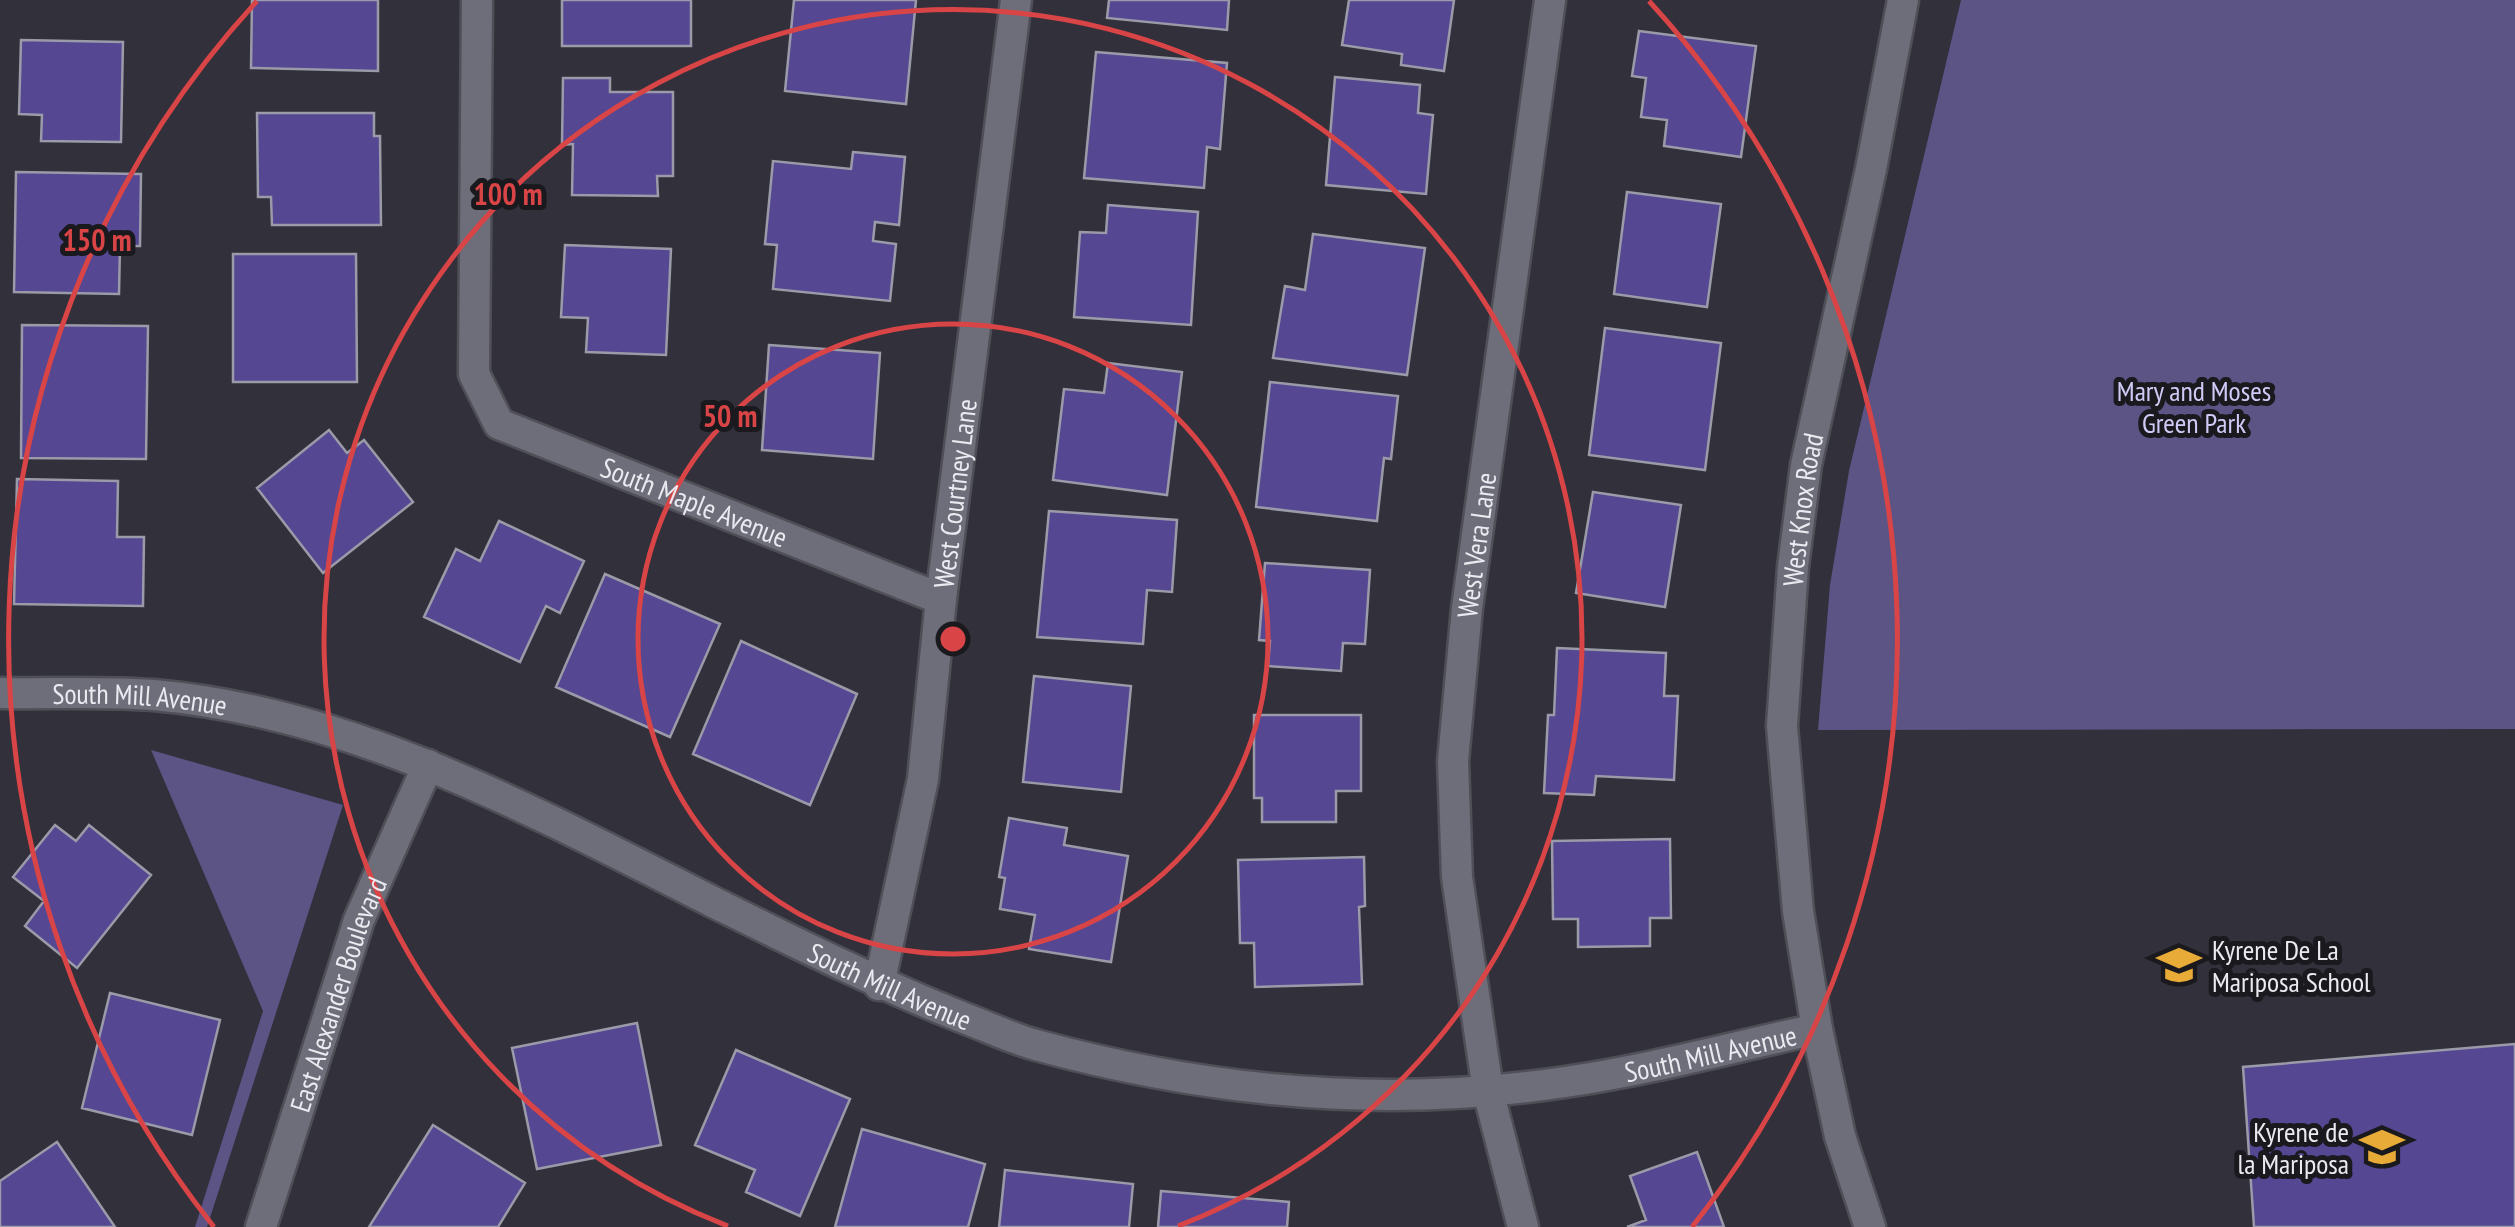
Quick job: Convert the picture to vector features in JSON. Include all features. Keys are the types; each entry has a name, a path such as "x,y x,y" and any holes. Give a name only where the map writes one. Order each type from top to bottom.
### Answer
{"street":[{"name":"South Maple Avenue","path":"477,0 474,374 498,424 941,598"},
{"name":"West Courtney Lane","path":"879,985 923,780 941,598 1016,0"},
{"name":"West Vera Lane","path":"1523,1227 1488,1091 1457,877 1453,760 1467,608 1550,0"},
{"name":"West Knox Road","path":"1870,1227 1840,1136 1816,1029 1798,911 1782,726 1793,566 1806,466 1872,170 1902,0"},
{"name":"South Mill Avenue","path":"0,693 153,695 255,712 353,739 428,766 547,818 879,985 1031,1044 1188,1080 1331,1096 1488,1091 1568,1082 1816,1029"},
{"name":"East Alexander Boulevard","path":"261,1227 360,920 428,766"}],"green space":[{"name":"Mary and Moses Green Park","path":"1961,0 2515,0 2515,729 1818,730 1830,585 1849,471"},
{"path":"151,750 343,805 207,1227 195,1227 263,1011"}],"building":[{"path":"252,0 378,0 378,71 251,68"},
{"path":"562,0 691,0 691,46 562,46"},
{"path":"794,0 916,0 906,104 785,91"},
{"path":"1109,0 1229,0 1227,30 1107,18"},
{"path":"1349,0 1454,0 1444,71 1401,65 1402,54 1342,45"},
{"path":"1639,31 1756,46 1741,157 1664,146 1667,120 1641,117 1646,78 1632,76"},
{"path":"21,40 123,42 121,142 41,141 42,115 19,114"},
{"path":"1096,52 1227,63 1220,149 1207,147 1204,188 1084,178"},
{"path":"1335,77 1420,85 1418,113 1433,115 1426,194 1326,185"},
{"path":"563,78 610,78 610,92 673,92 673,176 657,176 658,196 572,195 573,144 562,145"},
{"path":"257,113 374,113 374,136 380,136 381,225 272,225 271,197 258,197"},
{"path":"853,152 905,157 899,225 875,222 873,241 896,244 890,301 773,289 777,245 765,244 773,161 851,169"},
{"path":"16,172 141,174 140,246 120,246 119,294 14,292"},
{"path":"1627,192 1721,204 1707,307 1614,294"},
{"path":"1108,205 1198,212 1191,325 1074,317 1080,232 1106,233"},
{"path":"1313,234 1425,248 1407,375 1273,358 1285,286 1305,290"},
{"path":"565,245 671,249 666,355 586,352 588,318 561,317"},
{"path":"233,254 356,254 357,382 233,382"},
{"path":"22,325 148,326 146,459 21,458"},
{"path":"1605,328 1721,343 1705,470 1589,455"},
{"path":"769,345 880,353 873,459 762,450"},
{"path":"1108,363 1182,372 1167,495 1053,480 1064,389 1104,393"},
{"path":"1270,382 1398,396 1391,459 1384,458 1377,521 1256,507"},
{"path":"329,430 347,453 364,440 413,502 323,573 257,488"},
{"path":"17,479 118,481 117,537 144,537 143,606 14,604"},
{"path":"1593,492 1681,505 1665,607 1576,593"},
{"path":"1049,511 1177,520 1172,592 1147,590 1143,644 1037,637"},
{"path":"499,521 584,561 560,613 546,606 520,662 424,617 456,549 480,561"},
{"path":"1265,563 1370,570 1365,644 1343,643 1341,671 1268,666 1270,641 1259,640"},
{"path":"605,574 720,624 670,737 556,687"},
{"path":"741,641 857,694 810,805 693,754"},
{"path":"1557,648 1666,653 1664,696 1678,696 1674,780 1596,776 1594,795 1544,793"},
{"path":"1034,676 1131,686 1121,792 1023,782"},
{"path":"1254,715 1361,715 1361,791 1336,791 1336,822 1262,822 1262,798 1254,798"},
{"path":"1009,818 1067,828 1064,845 1128,856 1111,962 1029,949 1035,915 1000,909 1005,878 999,877"},
{"path":"55,825 76,841 89,825 151,875 77,968 25,926 44,901 13,877"},
{"path":"1670,839 1671,918 1650,918 1650,946 1578,947 1578,919 1553,919 1552,841"},
{"path":"1364,857 1365,906 1359,907 1362,984 1255,987 1254,943 1240,943 1238,860"},
{"path":"110,993 220,1020 192,1135 82,1108"},
{"path":"637,1023 661,1145 537,1169 512,1048"},
{"name":"Kyrene de la Mariposa","path":"2515,1044 2515,1227 2254,1227 2243,1067"},
{"path":"736,1050 850,1099 800,1216 746,1192 755,1170 695,1145"},
{"path":"433,1125 525,1183 498,1227 369,1227"},
{"path":"862,1129 985,1164 968,1227 835,1227"},
{"path":"57,1142 115,1227 0,1227 0,1181"},
{"path":"1697,1152 1724,1227 1627,1227 1646,1220 1630,1176"},
{"path":"1005,1170 1133,1184 1129,1227 999,1227"},
{"path":"1161,1191 1289,1202 1287,1227 1158,1227"}],"place":[{"name":"Kyrene De La Mariposa School","path":"2179,965"},
{"name":"Kyrene de la Mariposa","path":"2382,1147"}]}
